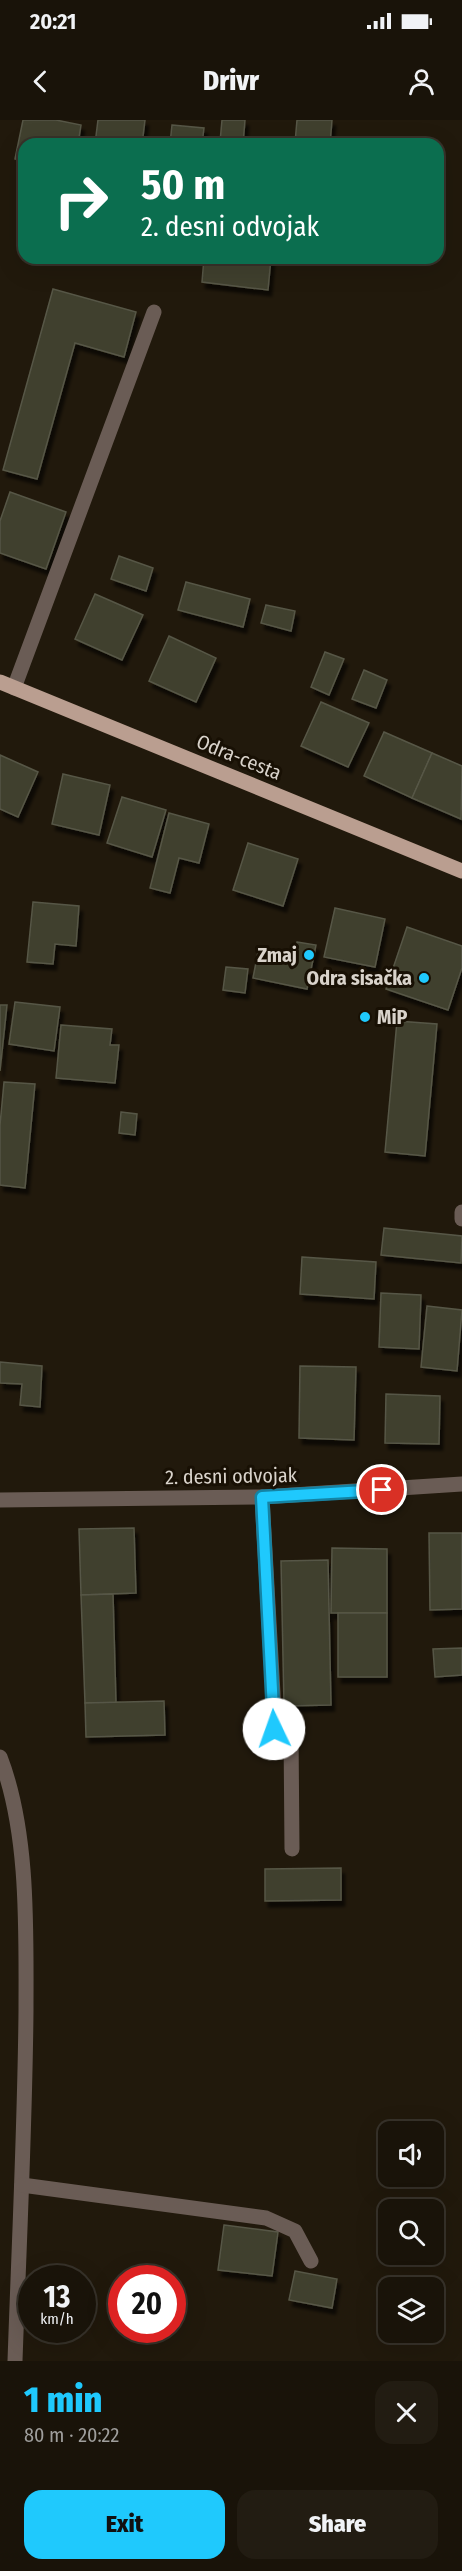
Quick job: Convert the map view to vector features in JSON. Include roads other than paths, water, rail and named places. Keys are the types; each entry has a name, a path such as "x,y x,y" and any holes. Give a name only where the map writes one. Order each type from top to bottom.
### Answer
{"main road":[{"name":"Odra-cesta","path":"7,685 462,871"}],"street":[{"path":"7,685 154,312"},
{"path":"462,1212 462,1219"},
{"name":"2. desni odvojak","path":"0,1500 262,1497 462,1484"},
{"path":"262,1497 274,1729 291,1731 292,1849"},
{"path":"0,1757 10,1783 18,1834 26,1931 22,2185 15,2361"},
{"path":"22,2185 266,2218 295,2231 311,2260"}],"place":[{"name":"Zmaj","path":"309,955"},
{"name":"Odra sisačka","path":"424,978"},
{"name":"MiP","path":"365,1017"}]}
